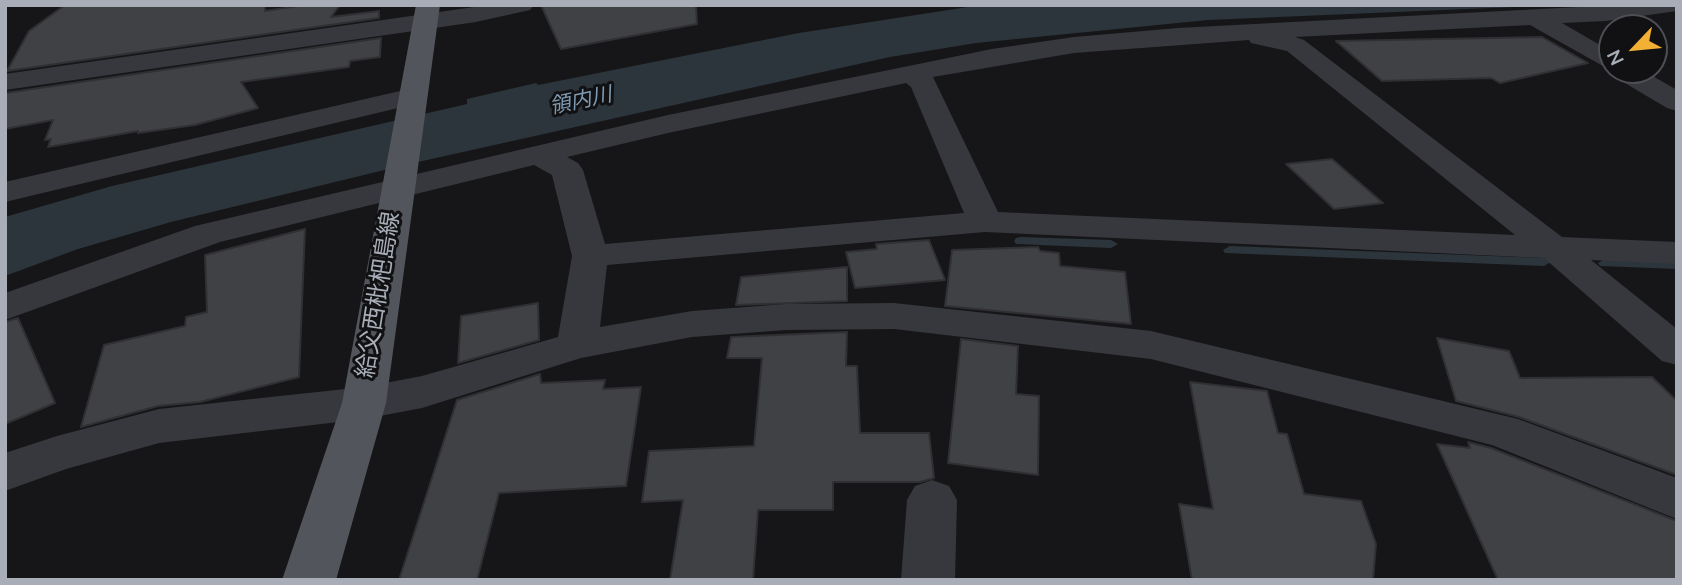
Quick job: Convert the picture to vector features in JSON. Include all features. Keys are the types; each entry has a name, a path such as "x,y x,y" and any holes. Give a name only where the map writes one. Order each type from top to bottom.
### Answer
{"main road":[{"name":"給父西枇杷島線","path":"309,580 364,403 427,14"}],"street":[{"path":"5,82 427,14 522,5"},
{"path":"5,307 208,234 398,185 910,72 1074,45 1234,33 1605,14 1671,5"},
{"path":"1535,18 1598,55"},
{"path":"1234,33 1295,45 1554,248 1677,351"},
{"path":"910,72 923,83 985,222"},
{"path":"1647,84 1677,102"},
{"path":"9,185 413,97"},
{"path":"536,154 567,170 590,256 577,345"},
{"path":"590,256 985,222 1677,253"},
{"path":"5,472 57,454 159,426 364,403 422,392 577,345 692,324 786,317 894,316 1151,345 1502,431 1677,499"},
{"path":"928,580 932,500"}],"water":[{"name":"領内川","path":"981,5 1561,5 1208,20 976,43 890,57 409,164 171,222 78,249 5,276 5,217 112,186 467,104 467,99 536,83 538,85 799,33"}],"building":[{"path":"65,5 265,5 265,11 305,5 340,5 331,17 379,11 379,18 7,71 29,31"},
{"path":"541,5 696,5 697,24 561,49"},
{"path":"1542,37 1588,63 1500,83 1491,78 1382,81 1336,41"},
{"path":"381,38 380,57 350,61 349,67 241,82 258,108 195,125 138,131 48,147 51,139 45,140 53,120 5,129 5,93"},
{"path":"1332,159 1383,203 1334,209 1286,164"},
{"path":"305,229 299,377 200,402 158,406 81,427 104,345 185,326 186,317 207,312 205,255"},
{"path":"929,240 945,280 855,288 846,252 877,249 876,244"},
{"path":"1038,247 1040,251 1059,253 1060,266 1125,272 1131,324 945,306 952,250"},
{"path":"847,267 847,301 736,305 741,277"},
{"path":"538,303 539,340 458,363 461,316"},
{"path":"18,318 55,403 5,424 5,322"},
{"path":"847,332 846,366 857,366 860,433 929,433 934,478 920,482 833,482 833,510 758,510 753,580 670,580 683,500 642,502 649,451 754,446 762,358 727,358 731,337"},
{"path":"1437,338 1509,351 1520,378 1652,377 1677,401 1677,475 1519,417 1456,401"},
{"path":"961,339 1018,346 1016,394 1039,396 1038,475 948,463"},
{"path":"540,374 541,383 605,380 603,389 641,387 626,486 499,493 477,580 399,580 457,400"},
{"path":"1190,382 1267,391 1278,433 1287,434 1304,494 1361,501 1376,544 1373,580 1192,580 1179,504 1213,509"},
{"path":"1468,442 1491,448 1677,521 1677,580 1498,580 1437,444 1470,448"}],"waterway":[{"path":"1021,241 1111,244"},
{"path":"1230,250 1544,262"},
{"path":"1605,263 1677,265"}]}
